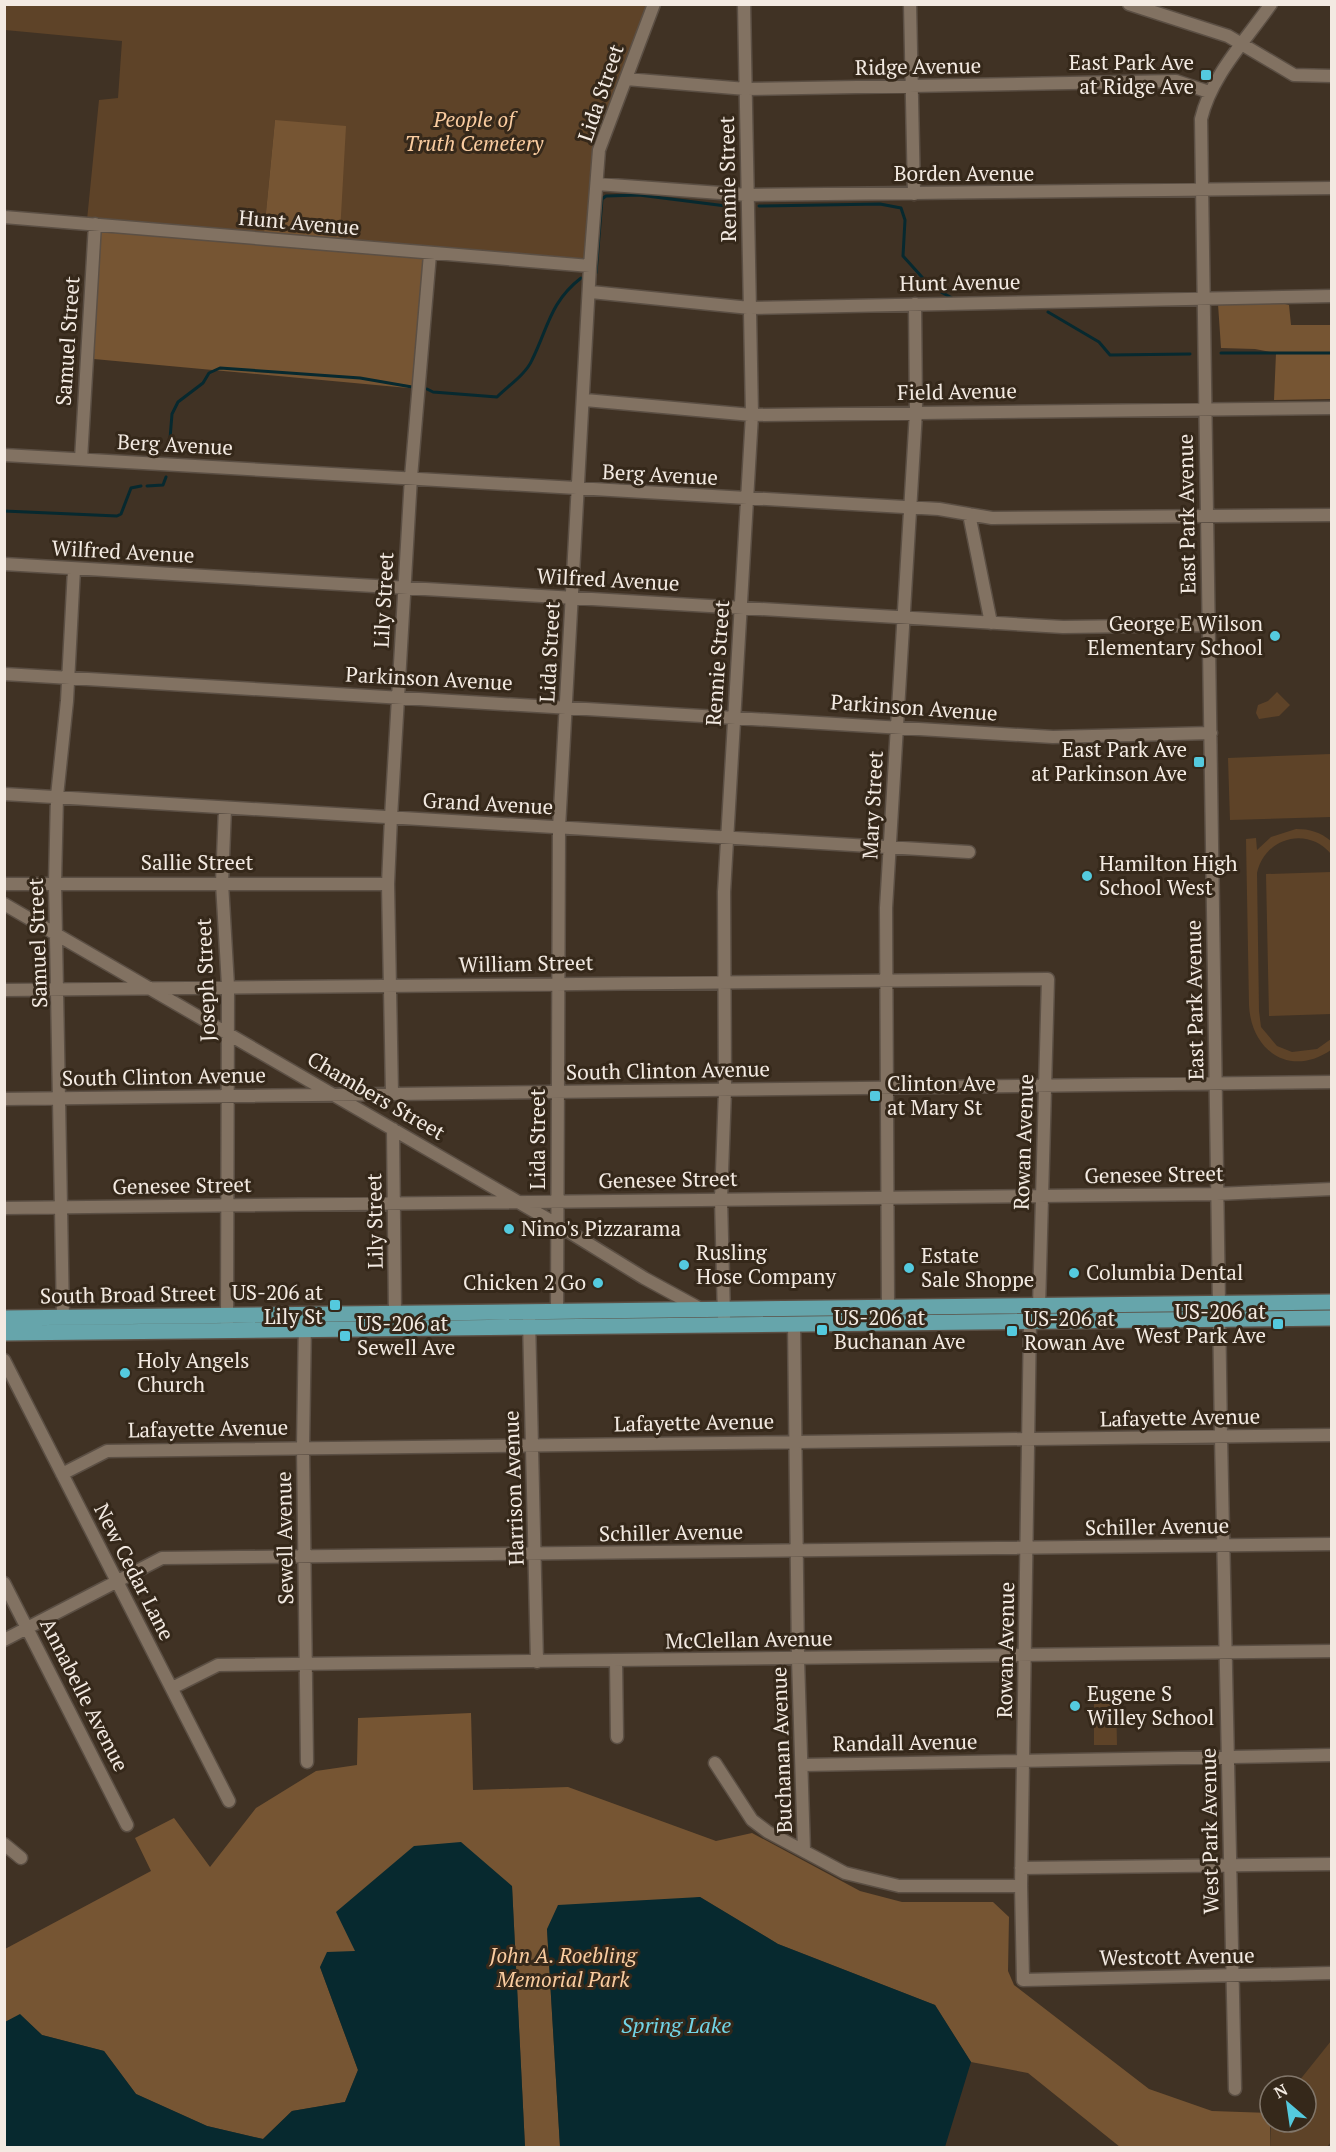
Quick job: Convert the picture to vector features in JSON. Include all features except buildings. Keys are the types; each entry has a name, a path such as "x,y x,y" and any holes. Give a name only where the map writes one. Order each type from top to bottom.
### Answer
{"main road":[{"name":"South Broad Street","path":"4,1318 227,1315 305,1322 751,1317 888,1308 1332,1302"},
{"name":"South Broad Street","path":"4,1333 227,1331 395,1313 529,1319 557,1312 704,1310 724,1317"},
{"name":"South Broad Street","path":"751,1317 794,1323 1332,1318"}],"street":[{"name":"Lida Street","path":"557,1312 559,828 599,150 654,4"},
{"name":"Rennie Street","path":"724,1317 721,1199 724,1090 723,892 752,415 744,4"},
{"path":"910,4 914,194"},
{"path":"1129,4 1228,36 1294,75 1332,76"},
{"name":"East Park Avenue","path":"1220,1320 1200,189 1201,119 1209,93 1271,4"},
{"name":"Ridge Avenue","path":"626,79 746,88 1176,81 1209,93"},
{"name":"Borden Avenue","path":"597,184 748,195 1332,188"},
{"name":"Hunt Avenue","path":"4,217 591,266"},
{"name":"Samuel Street","path":"81,459 95,224"},
{"name":"Lily Street","path":"392,1094 392,985 388,884 411,477 430,254"},
{"name":"Hunt Avenue","path":"591,292 750,308 1332,296"},
{"name":"Mary Street","path":"888,1308 886,908 916,412 915,304"},
{"name":"Field Avenue","path":"585,400 752,415 1204,407 1332,408"},
{"name":"Berg Avenue","path":"4,455 911,508 969,514 992,519 1332,515"},
{"path":"969,514 991,622"},
{"name":"Wilfred Avenue","path":"4,564 1063,627 1209,625"},
{"name":"Samuel Street","path":"63,1317 59,989 55,934 55,883 57,796 69,676 74,569"},
{"name":"Parkinson Avenue","path":"4,674 69,676 1053,737 1211,733"},
{"name":"Grand Avenue","path":"4,794 969,852"},
{"name":"Joseph Street","path":"225,808 222,883 228,986 227,1331"},
{"name":"Sallie Street","path":"4,884 388,884"},
{"name":"Chambers Street","path":"4,904 558,1225 644,1278 704,1310"},
{"name":"William Street","path":"4,990 1048,979"},
{"name":"Rowan Avenue","path":"1039,1306 1048,979"},
{"name":"South Clinton Avenue","path":"4,1099 1332,1082"},
{"name":"Lily Street","path":"393,1129 395,1313"},
{"name":"Genesee Street","path":"4,1208 1217,1194 1332,1189"},
{"name":"Harrison Avenue","path":"529,1319 530,1445 536,1554 537,1662"},
{"name":"West Park Avenue","path":"1220,1320 1235,2089"},
{"name":"Rowan Avenue","path":"1023,1980 1021,1868 1030,1440 1030,1321"},
{"name":"Sewell Avenue","path":"305,1322 303,1447 307,1762"},
{"name":"Buchanan Avenue","path":"794,1323 798,1659 804,1851"},
{"name":"New Cedar Lane","path":"4,1360 230,1801"},
{"name":"Lafayette Avenue","path":"62,1474 107,1451 1332,1435"},
{"name":"Schiller Avenue","path":"4,1640 162,1558 1332,1544"},
{"name":"Annabelle Avenue","path":"4,1583 127,1825"},
{"name":"McClellan Avenue","path":"172,1688 218,1665 1332,1651"},
{"path":"616,1661 617,1737"},
{"name":"Randall Avenue","path":"803,1765 1227,1755 1332,1755"},
{"path":"715,1763 752,1820 768,1832 845,1872 889,1885 1021,1886"},
{"path":"4,1844 21,1858"},
{"path":"1021,1868 1332,1864"},
{"name":"Westcott Avenue","path":"1023,1980 1332,1973"}],"green space":[{"name":"People of Truth Cemetery","path":"4,5 653,5 600,142 591,271 338,251 275,120 263,243 86,230 99,100 118,98 122,41 5,30"},
{"path":"1277,692 1290,705 1279,716 1259,719 1256,713 1258,705 1268,701"},
{"path":"1331,754 1331,817 1230,820 1228,758"},
{"path":"1296,829 1315,832 1327,838 1331,841 1331,854 1322,845 1300,838 1278,844 1262,861 1257,873 1259,1011 1261,1027 1277,1046 1292,1052 1317,1049 1331,1039 1331,1050 1316,1058 1301,1061 1288,1060 1275,1055 1265,1047 1251,1021 1249,1005 1246,839 1256,838 1257,850 1271,837"},
{"path":"1331,872 1331,1014 1269,1016 1266,874"},
{"path":"1116,1697 1117,1745 1094,1745 1094,1698"},
{"path":"1331,2041 1331,2142 1327,2147 1270,2148 1271,2134 1318,2134 1318,2074 1305,2074"}],"shaded area":[{"path":"275,120 346,126 339,251 430,258 419,389 83,358 96,231 263,243"},
{"path":"1277,302 1289,305 1291,325 1331,325 1331,399 1274,400 1276,353 1255,349 1221,348 1218,304"},
{"path":"471,1713 473,1790 568,1787 716,1841 752,1833 860,1891 902,1902 993,1902 1009,1917 1008,1971 1014,1985 1149,2089 1212,2111 1258,2113 1258,2134 1270,2134 1270,2147 1120,2147 1028,2073 971,2062 935,2005 778,1944 700,1897 547,1929 560,2147 525,2147 512,1886 320,1967 358,2070 345,2102 292,2111 263,2139 207,2126 136,2094 104,2051 42,2035 20,2015 5,2022 5,1949 151,1871 135,1838 174,1818 210,1867 256,1808 316,1771 357,1765 358,1718"}],"water":[{"path":"461,1842 512,1886 525,2147 5,2147 5,2022 20,2014 42,2035 104,2051 136,2094 207,2126 263,2139 292,2111 345,2102 358,2070 320,1967 327,1952 355,1951 336,1912 414,1846"},
{"name":"Spring Lake","path":"700,1897 778,1944 935,2005 971,2062 945,2147 560,2147 547,1929 558,1905"}],"waterway":[{"path":"596,273 602,199 606,196 639,195 734,207"},
{"path":"759,206 880,204 901,208 905,220 903,256 930,286 952,298"},
{"path":"427,389 433,392 497,397 529,365 556,306 581,278"},
{"path":"1048,312 1099,342 1110,355 1190,354"},
{"path":"1221,353 1332,353"},
{"path":"169,451 172,414 178,402 203,383 209,373 220,368 360,378 412,387"},
{"path":"147,486 163,485 166,477"},
{"path":"4,511 117,516 121,514 131,488 141,486"}],"place":[{"name":"East Park Ave at Ridge Ave","path":"1206,75"},
{"name":"George E Wilson Elementary School","path":"1275,636"},
{"name":"East Park Ave at Parkinson Ave","path":"1199,762"},
{"name":"Hamilton High School West","path":"1087,876"},
{"name":"Clinton Ave at Mary St","path":"875,1096"},
{"name":"Nino's Pizzarama","path":"509,1229"},
{"name":"Rusling Hose Company","path":"684,1265"},
{"name":"Estate Sale Shoppe","path":"909,1268"},
{"name":"Columbia Dental","path":"1074,1273"},
{"name":"Chicken 2 Go","path":"598,1283"},
{"name":"US-206 at Lily St","path":"335,1305"},
{"name":"US-206 at West Park Ave","path":"1278,1324"},
{"name":"US-206 at Buchanan Ave","path":"822,1330"},
{"name":"US-206 at Rowan Ave","path":"1012,1331"},
{"name":"US-206 at Sewell Ave","path":"345,1336"},
{"name":"Holy Angels Church","path":"125,1373"},
{"name":"Eugene S Willey School","path":"1075,1706"}],"park label":[{"name":"John A. Roebling Memorial Park","path":"563,1968"}]}
